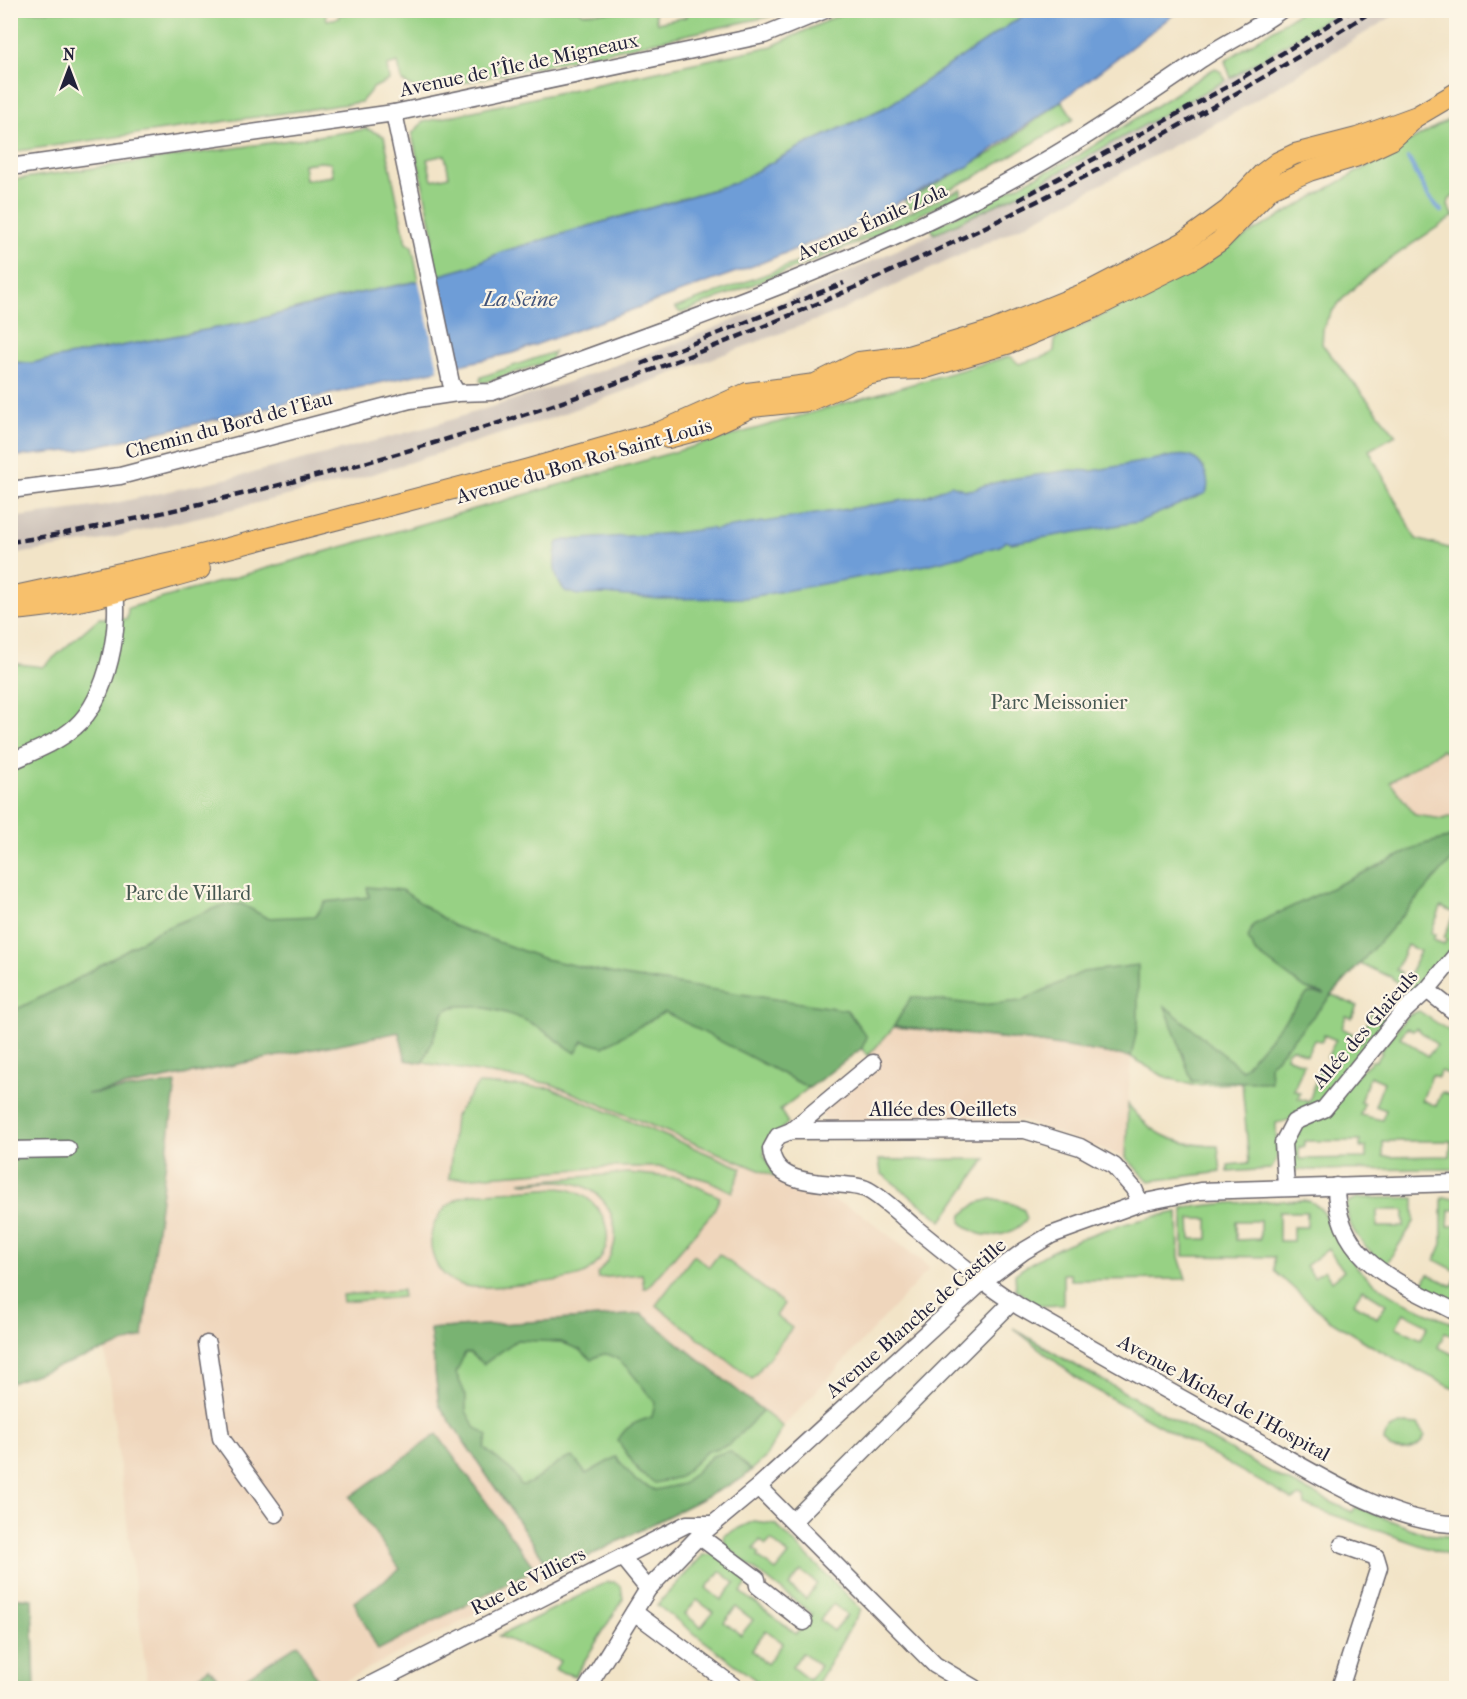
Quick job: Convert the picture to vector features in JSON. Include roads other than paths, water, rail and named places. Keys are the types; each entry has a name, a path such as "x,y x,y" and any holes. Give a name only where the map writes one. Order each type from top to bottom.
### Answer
{"main road":[{"name":"Avenue du Bon Roi Saint-Louis","path":"10,610 34,609 306,529 662,431 747,393 816,384 859,362 908,356 994,330 1090,291 1184,242 1228,210 1262,174 1278,162 1294,154 1357,138 1417,116 1456,93"},
{"name":"Avenue du Bon Roi Saint-Louis","path":"10,597 114,585"}],"street":[{"name":"Avenue de l'Île de Migneaux","path":"10,167 394,113 764,35 825,10"},
{"name":"Avenue Émile Zola","path":"454,388 492,392 780,286 881,243 980,196 1048,160 1124,113 1217,49 1281,10"},
{"name":"Avenue de l'Île de Migneaux","path":"394,113 454,388"},
{"name":"Chemin du Bord de l'Eau","path":"10,490 120,476 454,388"},
{"path":"10,762 57,740 76,727 89,710 101,687 117,616 114,585"},
{"name":"Allée des Glaïeuls","path":"1286,1186 1283,1143 1294,1122 1324,1109 1402,1013 1427,990 1456,955"},
{"path":"1427,990 1456,1013"},
{"name":"Allée des Oeillets","path":"873,1063 791,1131 778,1136 771,1149 775,1162 782,1170 813,1184 866,1189 982,1282"},
{"name":"Allée des Oeillets","path":"791,1131 1025,1130 1080,1147 1114,1166 1134,1189 1140,1203"},
{"path":"10,1150 68,1149"},
{"name":"Avenue Blanche de Castille","path":"586,1689 648,1589 699,1536 758,1487 982,1282 1024,1251 1051,1235 1140,1203 1200,1191 1286,1186 1456,1183"},
{"path":"1336,1186 1340,1217 1361,1254 1378,1271 1456,1312"},
{"name":"Avenue Michel de l'Hospital","path":"982,1282 1012,1302 1323,1477 1397,1513 1442,1524 1456,1524"},
{"path":"793,1521 1012,1302"},
{"path":"207,1344 221,1438 276,1514"},
{"path":"758,1487 935,1665 973,1688"},
{"name":"Rue de Villiers","path":"364,1689 687,1524 713,1524"},
{"path":"699,1536 757,1579 758,1586 804,1622"},
{"path":"1340,1689 1378,1567 1377,1557 1342,1545"},
{"path":"622,1557 648,1589"},
{"path":"634,1612 736,1689"}],"water":[{"name":"La Seine","path":"1030,11 1178,11 1069,95 969,166 854,225 761,263 513,353 79,450 11,457 11,362 31,363 248,322 350,295 419,281 469,267 501,252 735,183 796,149 888,106"},
{"path":"1173,456 1188,456 1197,460 1207,478 1206,493 1138,522 1011,543 1006,541 1000,546 927,565 745,598 659,599 605,594 578,595 565,591 556,574 555,555 558,542 566,540 674,533 712,528 713,530 924,497 951,485 966,490 977,489 1010,479 1070,470 1092,471"}],"waterway":[{"path":"1408,158 1429,197 1441,211"}],"railway":[{"path":"1018,200 1227,87 1353,10"},
{"path":"10,542 156,514 392,455 539,410 685,358 828,299 968,235 1106,165 1242,90 1374,10"},
{"path":"641,364 844,283"}],"park label":[{"name":"Parc Meissonier","path":"1059,702"},
{"name":"Parc de Villard","path":"188,893"}]}
